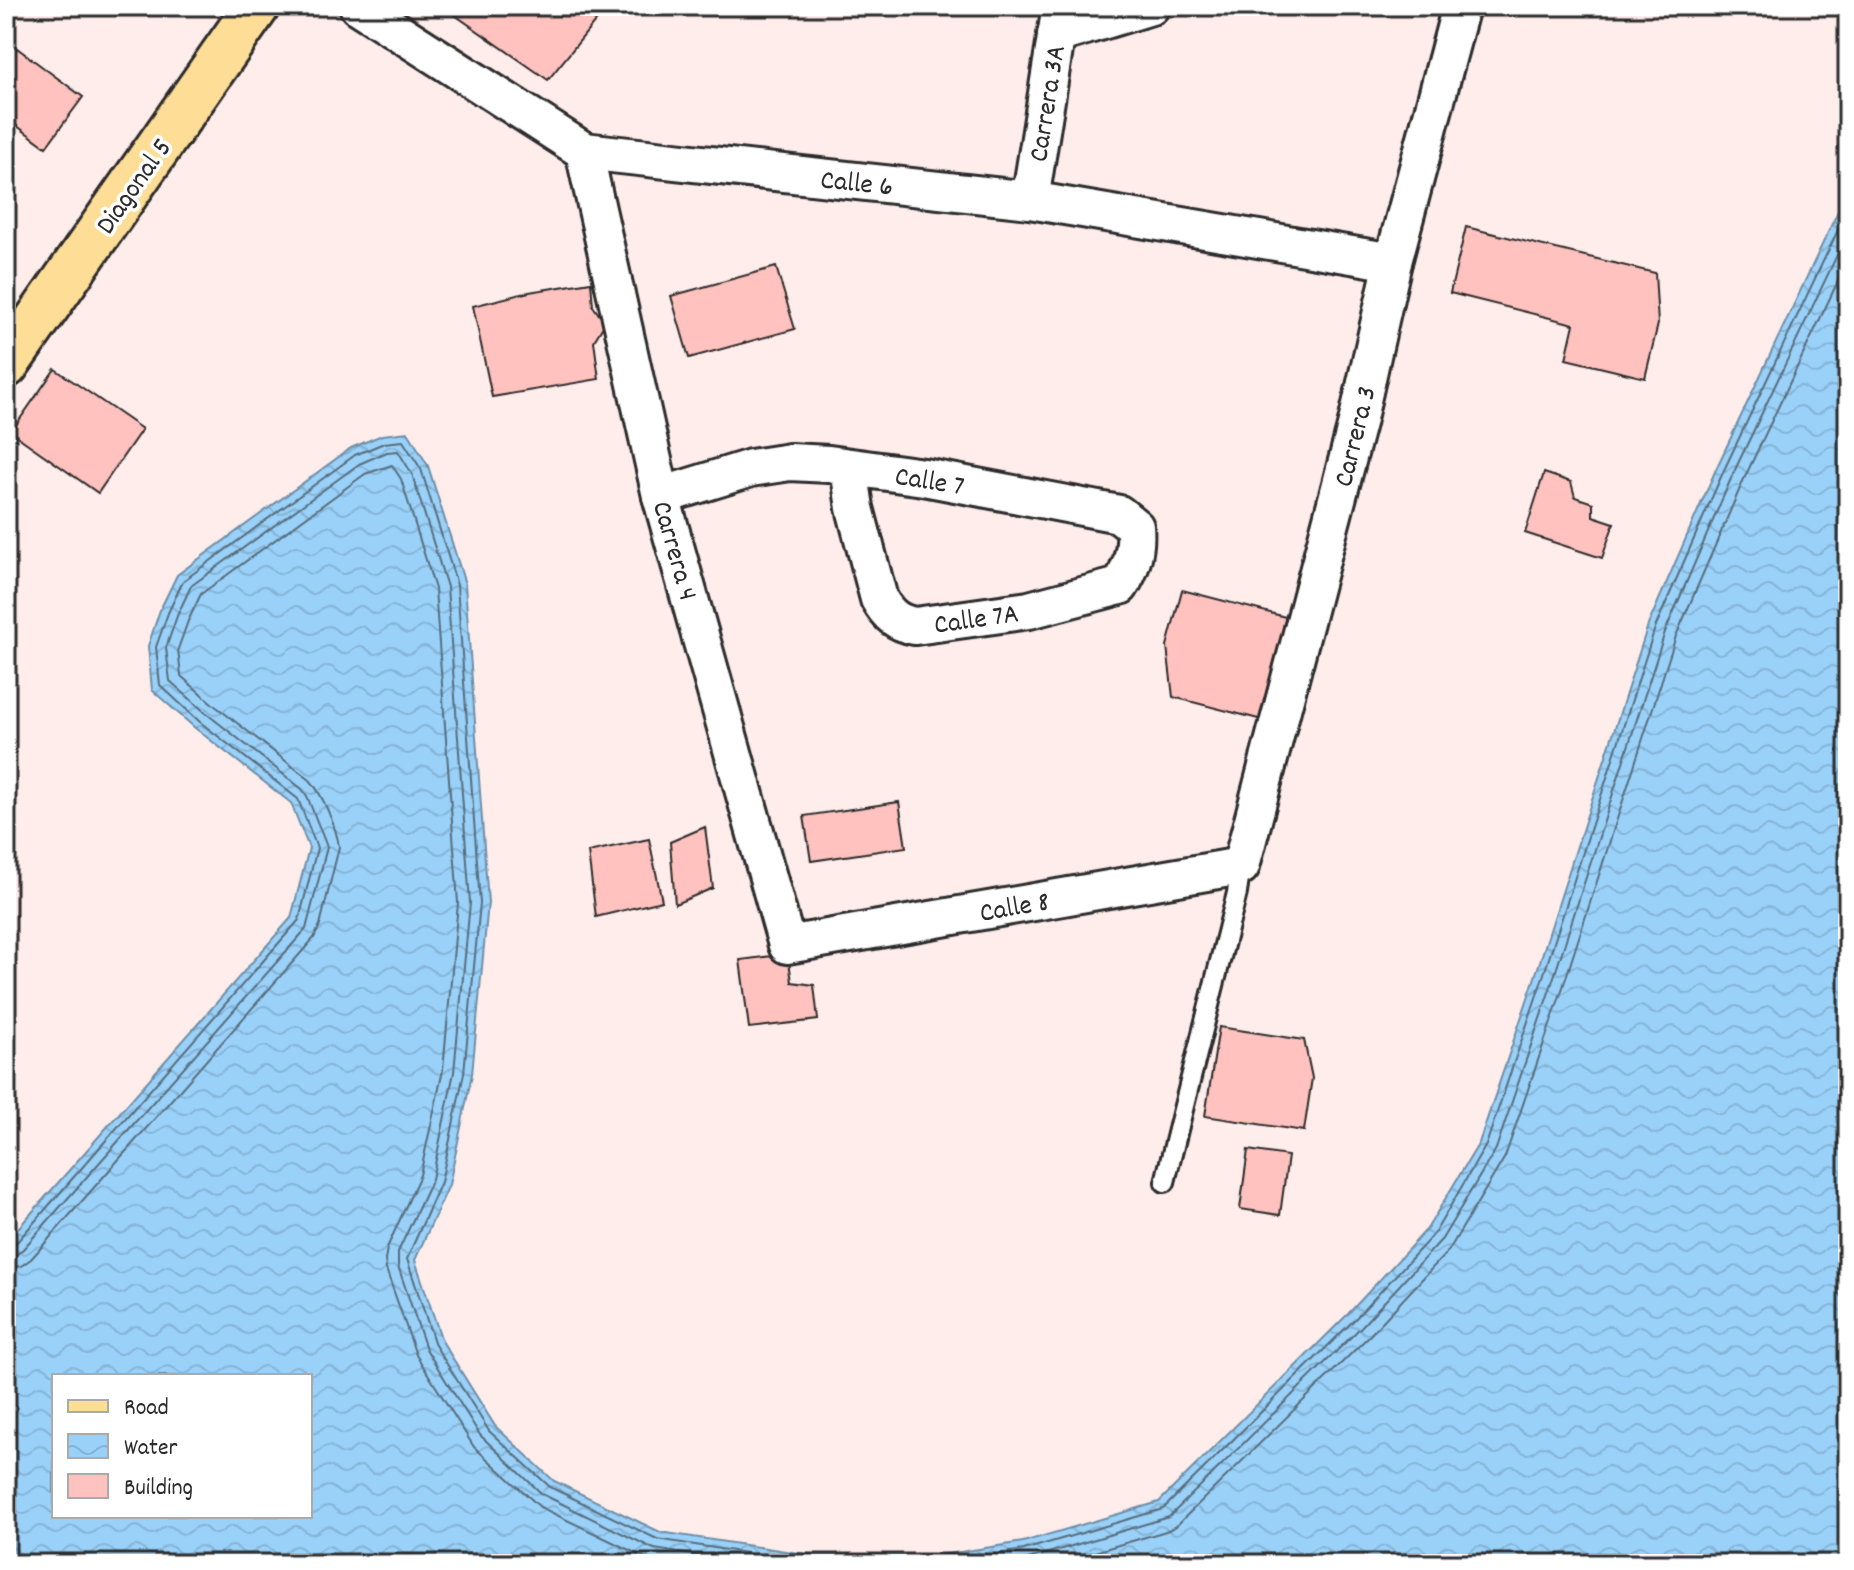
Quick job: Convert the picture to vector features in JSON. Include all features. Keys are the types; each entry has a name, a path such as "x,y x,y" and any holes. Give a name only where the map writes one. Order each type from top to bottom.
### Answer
{"main road":[{"name":"Diagonal 5","path":"6,365 257,6"}],"street":[{"name":"Calle 6","path":"358,6 584,151 1030,200 1393,262"},
{"path":"1059,20 1151,6"},
{"name":"Carrera 3","path":"1241,866 1357,423 1393,262 1461,6"},
{"name":"Carrera 3A","path":"1030,200 1059,20"},
{"name":"Carrera 4","path":"584,151 661,496 787,945"},
{"name":"Calle 7","path":"661,496 751,468 790,462 924,477 1119,514 1135,527 1136,545 1128,574 1120,586"},
{"name":"Calle 7A","path":"849,468 855,508 879,599 886,611 905,624 915,626 1029,610 1120,586"},
{"name":"Calle 8","path":"787,945 1241,866"}],"lane":[{"path":"1165,1182 1237,893 1241,866"}],"water":[{"path":"1848,190 1848,1564 6,1564 6,1242 291,918 309,848 291,803 152,690 148,646 160,610 177,575 351,448 382,435 408,432 428,466 465,584 488,903 472,1074 449,1185 415,1260 442,1341 495,1426 554,1481 660,1532 818,1556 935,1556 1023,1542 1159,1502 1348,1314 1427,1229 1479,1143 1648,625 1717,467"}],"building":[{"path":"442,6 608,6 548,80"},
{"path":"17,48 83,97 46,147 6,118 6,63"},
{"path":"1466,227 1655,273 1658,324 1645,378 1566,359 1574,324 1450,293"},
{"path":"776,267 795,329 689,358 671,296"},
{"path":"591,282 593,306 605,323 594,341 599,379 492,397 473,306 529,292"},
{"path":"55,369 142,429 98,493 11,432"},
{"path":"1544,473 1571,482 1575,497 1593,503 1593,516 1614,523 1602,558 1525,533"},
{"path":"1182,590 1297,620 1270,722 1173,697 1167,646"},
{"path":"899,802 906,847 811,861 804,816"},
{"path":"705,827 713,888 675,904 670,842"},
{"path":"649,839 662,901 596,917 588,852"},
{"path":"788,954 792,982 814,985 818,1020 749,1028 740,960"},
{"path":"1219,1027 1304,1040 1312,1078 1304,1131 1205,1116"},
{"path":"1248,1150 1288,1156 1280,1215 1240,1209"}]}
